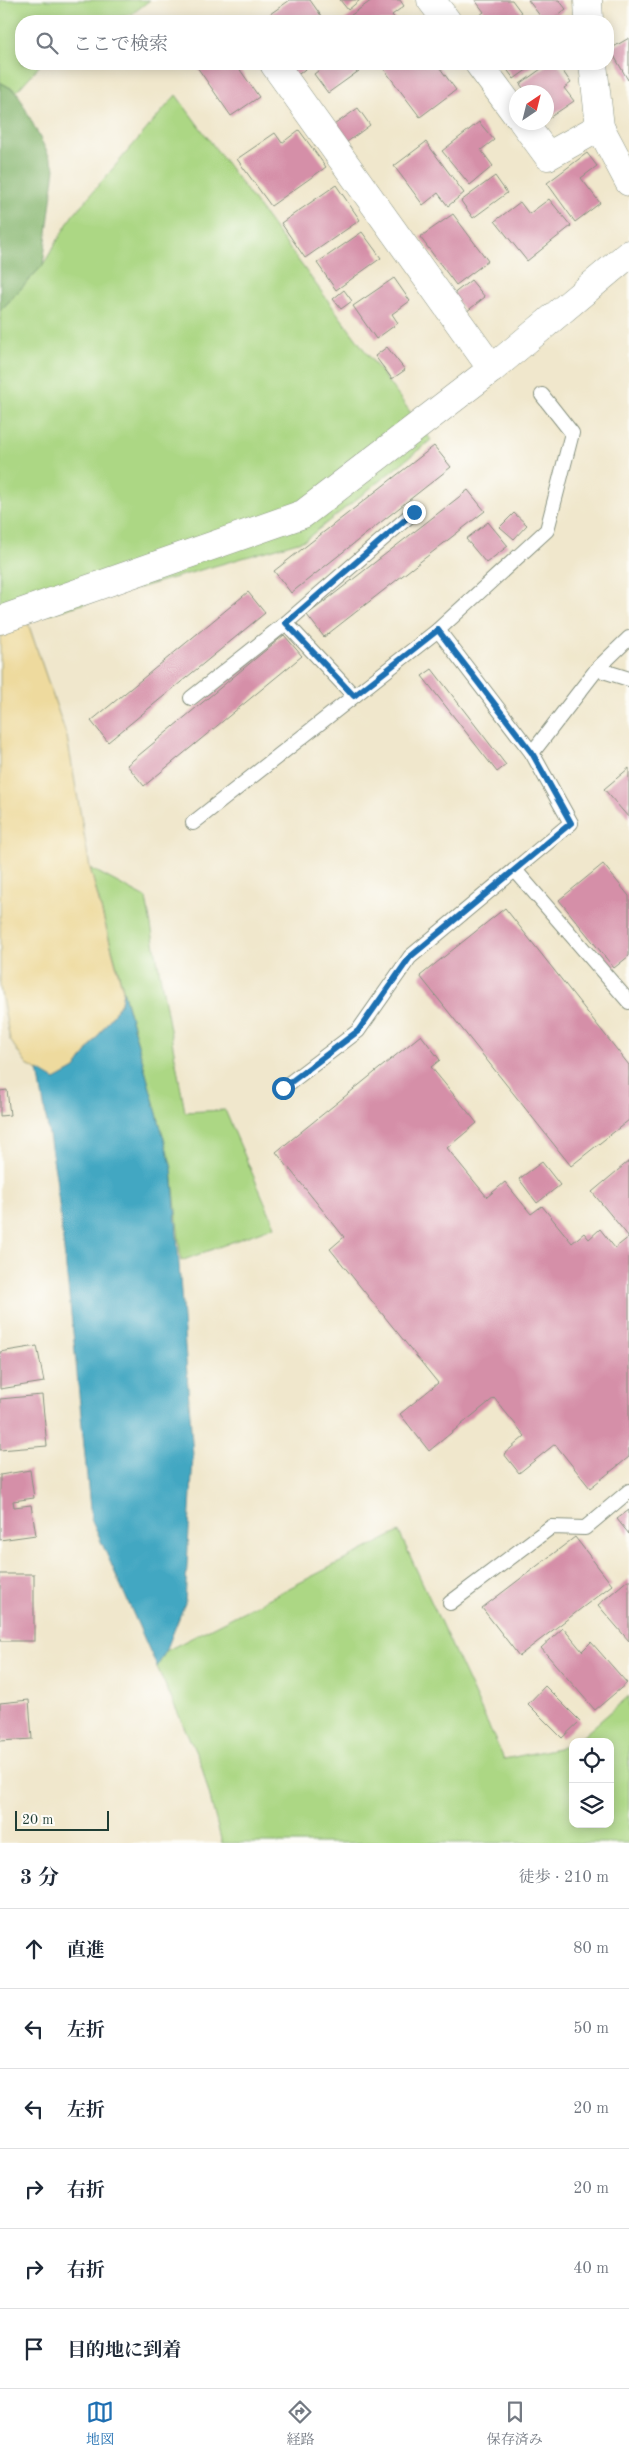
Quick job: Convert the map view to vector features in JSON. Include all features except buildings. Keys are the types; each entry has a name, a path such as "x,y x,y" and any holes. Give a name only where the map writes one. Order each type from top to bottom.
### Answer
{"street":[{"path":"431,0 442,15"},
{"path":"588,0 589,15"},
{"path":"278,70 492,368"},
{"path":"483,70 509,105"},
{"path":"594,70 600,127 629,182"},
{"path":"529,130 548,156 600,127"},
{"path":"0,620 303,514 492,368 629,254"}],"lane":[{"path":"192,823 438,630 547,530 572,433 542,395"},
{"path":"191,698 286,623 414,512"},
{"path":"286,623 354,696"},
{"path":"283,1088 358,1031 410,957 571,823 532,753 438,630"},
{"path":"532,753 597,669 629,638"},
{"path":"597,669 629,679"},
{"path":"515,870 629,1002"},
{"path":"450,1603 551,1527 585,1528 629,1491"}],"green space":[{"path":"0,0 150,0 128,15 15,15 15,70 36,70 17,91 0,82"},
{"path":"0,82 17,92 55,168 43,265 0,311"},
{"path":"176,95 431,440 305,540 0,629 0,311 43,265 72,216"},
{"path":"90,868 146,898 185,1112 225,1110 275,1226 181,1261 172,1168"},
{"path":"399,1532 504,1759 569,1746 569,1828 614,1828 614,1738 581,1738 629,1696 629,1843 222,1843 201,1764 157,1667 166,1651"}],"sand":[{"path":"27,620 67,737 90,868 123,991 121,1003 75,1069 55,1080 27,1065 10,1040 0,987 0,629"}],"water":[{"path":"123,991 172,1168 193,1456 185,1603 166,1651 157,1667 91,1519 56,1177 38,1070 55,1080 75,1069 121,1003"}],"route":[{"path":"283,1088 358,1031 410,957 571,823 532,753 438,630 354,696 286,623 414,512"}]}
